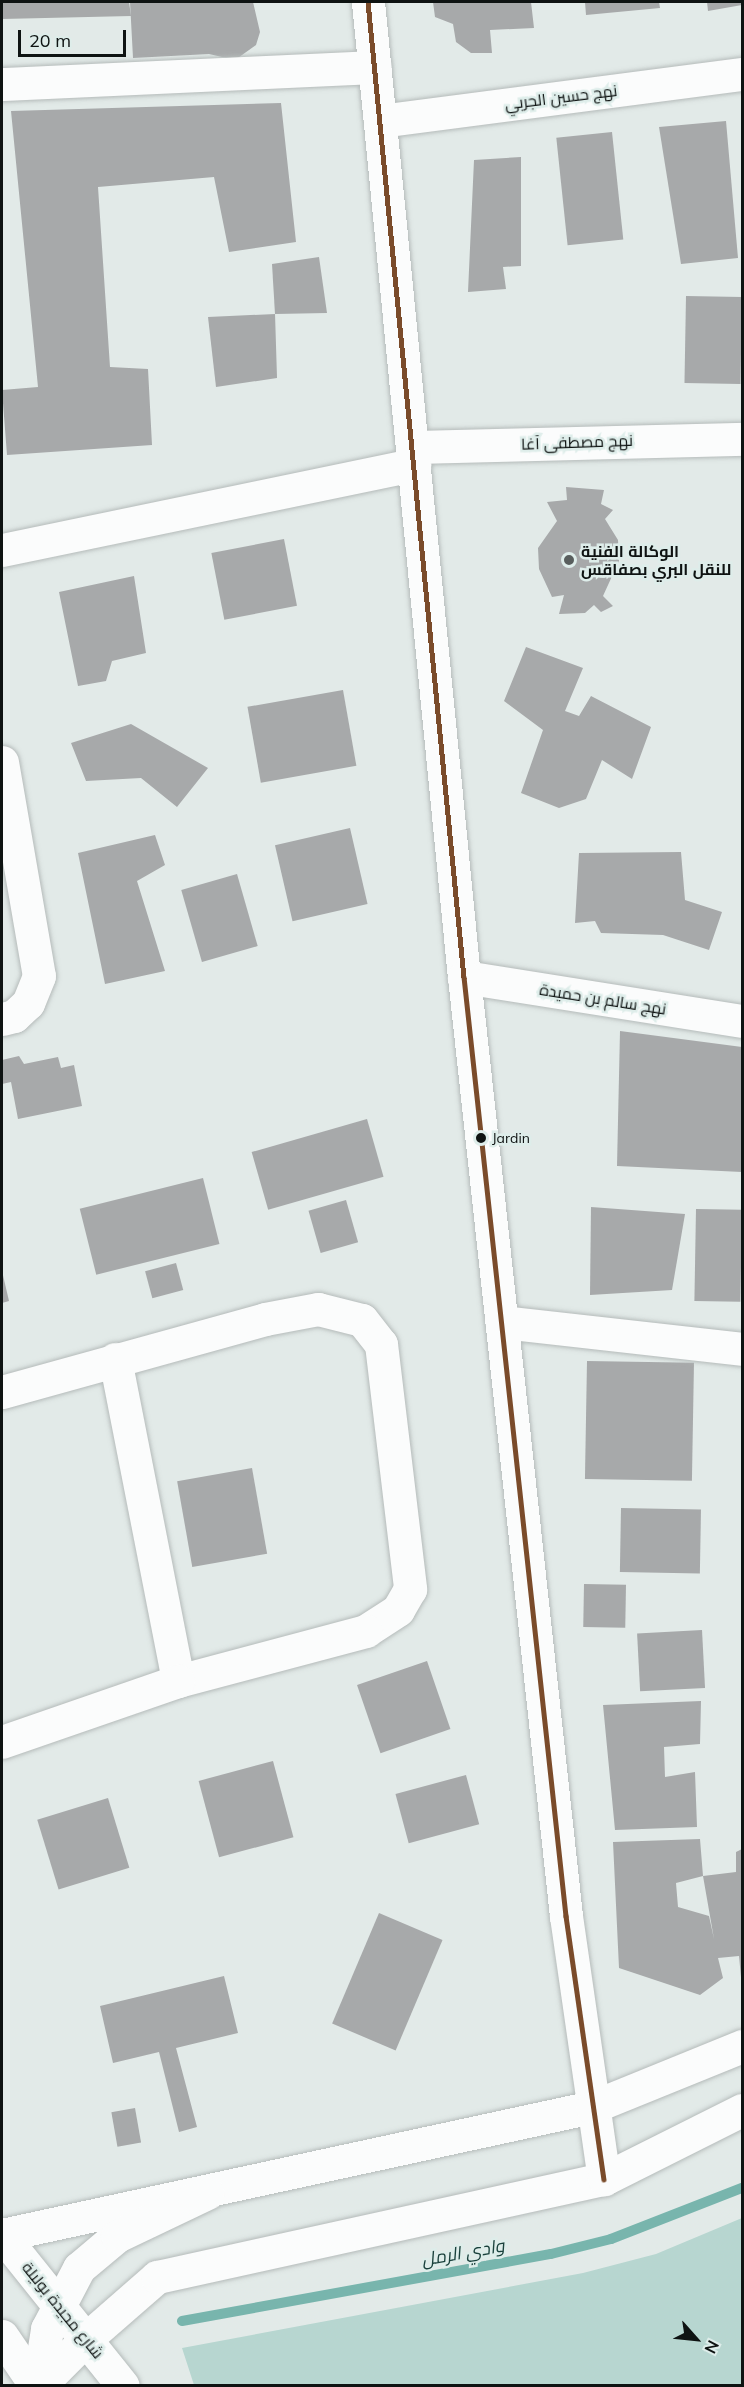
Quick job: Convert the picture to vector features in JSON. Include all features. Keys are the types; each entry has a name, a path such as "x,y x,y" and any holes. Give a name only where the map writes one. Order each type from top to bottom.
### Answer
{"main road":[{"path":"368,2 464,977 592,2107 604,2179"},
{"path":"2,84 375,67"},
{"name":"نهج حسين الجربي","path":"380,121 742,74"},
{"name":"نهج مصطفى آغا","path":"2,550 413,456 742,439"},
{"path":"2,762 39,976 28,1003 14,1016 2,1019"},
{"name":"نهج سالم بن حميدة","path":"464,977 742,1021"},
{"path":"2,1392 114,1359 318,1309 362,1320 381,1344 403,1501 408,1597 386,1621 366,1631 178,1681 2,1742"},
{"path":"502,1323 742,1349"},
{"path":"114,1359 178,1681"},
{"path":"2,2235 207,2193 592,2107 742,2046"},
{"path":"38,2385 133,2293 189,2267 604,2179 742,2110"},
{"path":"38,2385 46,2329 57,2302 79,2268 117,2236 207,2193"},
{"name":"شارع مجيدة بوليلة","path":"2,2235 123,2385"},
{"path":"2,2336 38,2385"}],"green space":[{"path":"742,2218 742,2385 194,2385 182,2348 583,2273 656,2254"}],"building":[{"path":"2,2 129,2 131,16 2,19"},
{"path":"130,2 253,2 260,32 256,45 235,60 209,54 133,58"},
{"path":"433,2 531,2 534,28 490,30 492,53 471,53 456,42 453,24 435,17"},
{"path":"585,2 659,2 660,8 586,15"},
{"path":"707,2 742,2 742,5 708,11"},
{"path":"281,103 296,242 229,252 214,177 98,187 110,367 148,369 152,445 7,455 2,390 38,387 11,111"},
{"path":"726,121 738,258 681,264 659,127"},
{"path":"612,132 623,239 568,245 556,138"},
{"path":"521,157 521,266 503,267 506,289 468,292 474,160"},
{"path":"319,257 327,313 275,314 272,264"},
{"path":"686,296 742,297 740,384 684,383"},
{"path":"275,314 277,378 216,387 208,317"},
{"path":"566,487 604,490 601,504 613,510 605,519 618,540 619,561 603,596 613,606 601,612 594,605 585,613 559,614 564,595 552,597 539,569 538,548 557,521 547,502 567,500"},
{"path":"284,539 297,606 224,620 211,553"},
{"path":"134,576 146,653 112,661 106,681 78,686 59,592"},
{"path":"526,647 583,668 565,711 579,716 591,696 651,727 632,779 602,760 586,799 559,808 521,793 543,730 504,701"},
{"path":"343,690 356,766 261,783 247,707"},
{"path":"131,724 208,768 177,807 141,778 86,781 71,743"},
{"path":"350,828 368,904 293,921 275,845"},
{"path":"155,835 165,865 137,881 165,971 105,984 78,853"},
{"path":"681,852 685,900 722,912 709,950 663,935 601,933 595,921 575,923 579,853"},
{"path":"237,874 258,946 202,962 181,890"},
{"path":"620,1031 742,1047 742,1172 617,1166"},
{"path":"19,1056 24,1064 58,1057 61,1068 74,1065 82,1106 18,1119 11,1082 2,1084 2,1060"},
{"path":"367,1119 384,1177 268,1210 252,1152"},
{"path":"203,1178 219,1244 96,1275 80,1209"},
{"path":"346,1200 358,1242 321,1253 309,1211"},
{"path":"591,1207 685,1214 672,1290 590,1295"},
{"path":"696,1209 742,1210 740,1302 694,1301"},
{"path":"176,1263 183,1290 152,1298 145,1271"},
{"path":"2,1271 9,1301 2,1303"},
{"path":"587,1361 694,1363 692,1481 585,1479"},
{"path":"252,1468 267,1554 192,1567 177,1481"},
{"path":"621,1508 701,1509 700,1573 620,1572"},
{"path":"584,1584 626,1585 625,1628 583,1627"},
{"path":"702,1630 705,1688 640,1691 637,1633"},
{"path":"427,1661 450,1729 380,1753 357,1685"},
{"path":"701,1701 700,1744 664,1747 665,1777 695,1772 697,1827 615,1830 603,1705"},
{"path":"273,1761 293,1837 219,1857 199,1781"},
{"path":"466,1775 479,1824 409,1843 395,1794"},
{"path":"108,1798 129,1868 59,1889 37,1820"},
{"path":"700,1839 703,1876 736,1872 736,1852 742,1849 742,1988 739,1956 718,1958 723,1978 700,1995 619,1968 613,1842","holes":["703,1876 714,1939 709,1916 678,1907 676,1883"]},
{"path":"379,1913 443,1940 396,2050 332,2023"},
{"path":"224,1976 238,2033 176,2048 197,2127 179,2132 159,2052 113,2063 100,2006"},
{"path":"135,2108 141,2142 117,2147 111,2112"}],"waterway":[{"name":"وادي الرمل","path":"182,2321 551,2254 611,2239 742,2188"}],"transit line":[{"path":"368,2 464,977 566,1916 604,2179"}],"place":[{"name":"الوكالة الفنية للنقل البري بصفاقس","path":"569,560"},
{"name":"Jardin","path":"481,1138"}]}
